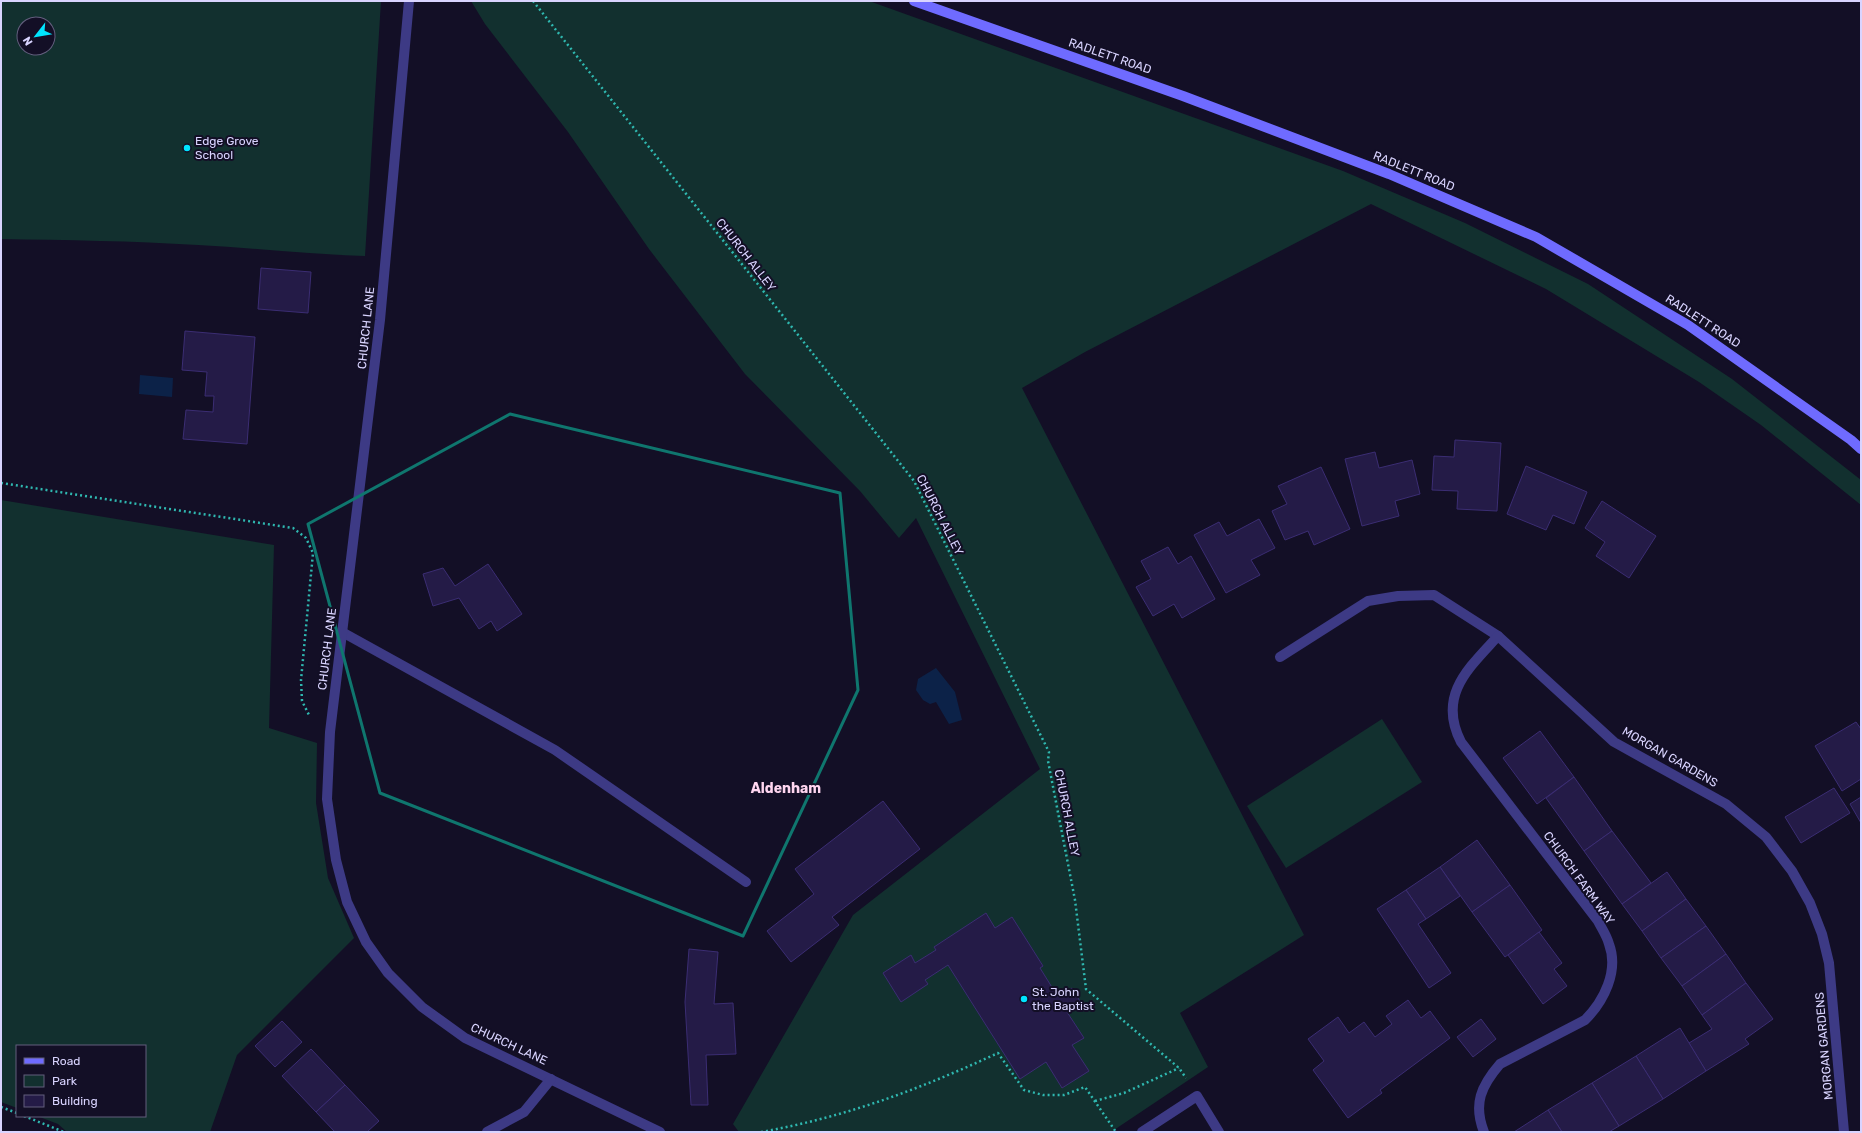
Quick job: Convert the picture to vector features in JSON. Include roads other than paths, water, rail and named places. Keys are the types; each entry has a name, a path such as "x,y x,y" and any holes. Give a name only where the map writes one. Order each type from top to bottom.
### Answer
{"main road":[{"name":"RADLETT ROAD","path":"914,1 1205,104 1389,174 1536,237 1688,325 1851,440 1861,449"}],"street":[{"name":"CHURCH LANE","path":"409,1 380,320 330,732 327,799 336,860 347,902 366,942 388,973 422,1007 464,1038 660,1132"},
{"name":"MORGAN GARDENS","path":"1280,657 1368,601 1398,596 1434,595 1498,636 1614,742 1726,804 1766,837 1792,871 1812,909 1822,934 1830,963 1844,1132"},
{"path":"342,632 555,750 746,882"},
{"name":"CHURCH FARM WAY","path":"1484,1132 1480,1121 1479,1105 1482,1088 1489,1076 1500,1064 1585,1020 1596,1009 1604,995 1610,978 1613,960 1610,944 1598,921 1461,742 1454,728 1453,707 1458,684 1466,670 1498,636"},
{"path":"487,1132 524,1112 551,1079"},
{"path":"1142,1132 1197,1096 1219,1132"}],"water":[{"path":"140,375 173,378 172,397 139,394"},
{"path":"936,668 955,692 962,720 949,724 936,702 930,704 923,700 916,690 918,679"}],"place":[{"name":"Edge Grove School","path":"187,148"},
{"name":"St. John the Baptist","path":"1024,999"}],"district":[{"name":"Aldenham","path":"786,788"}]}
